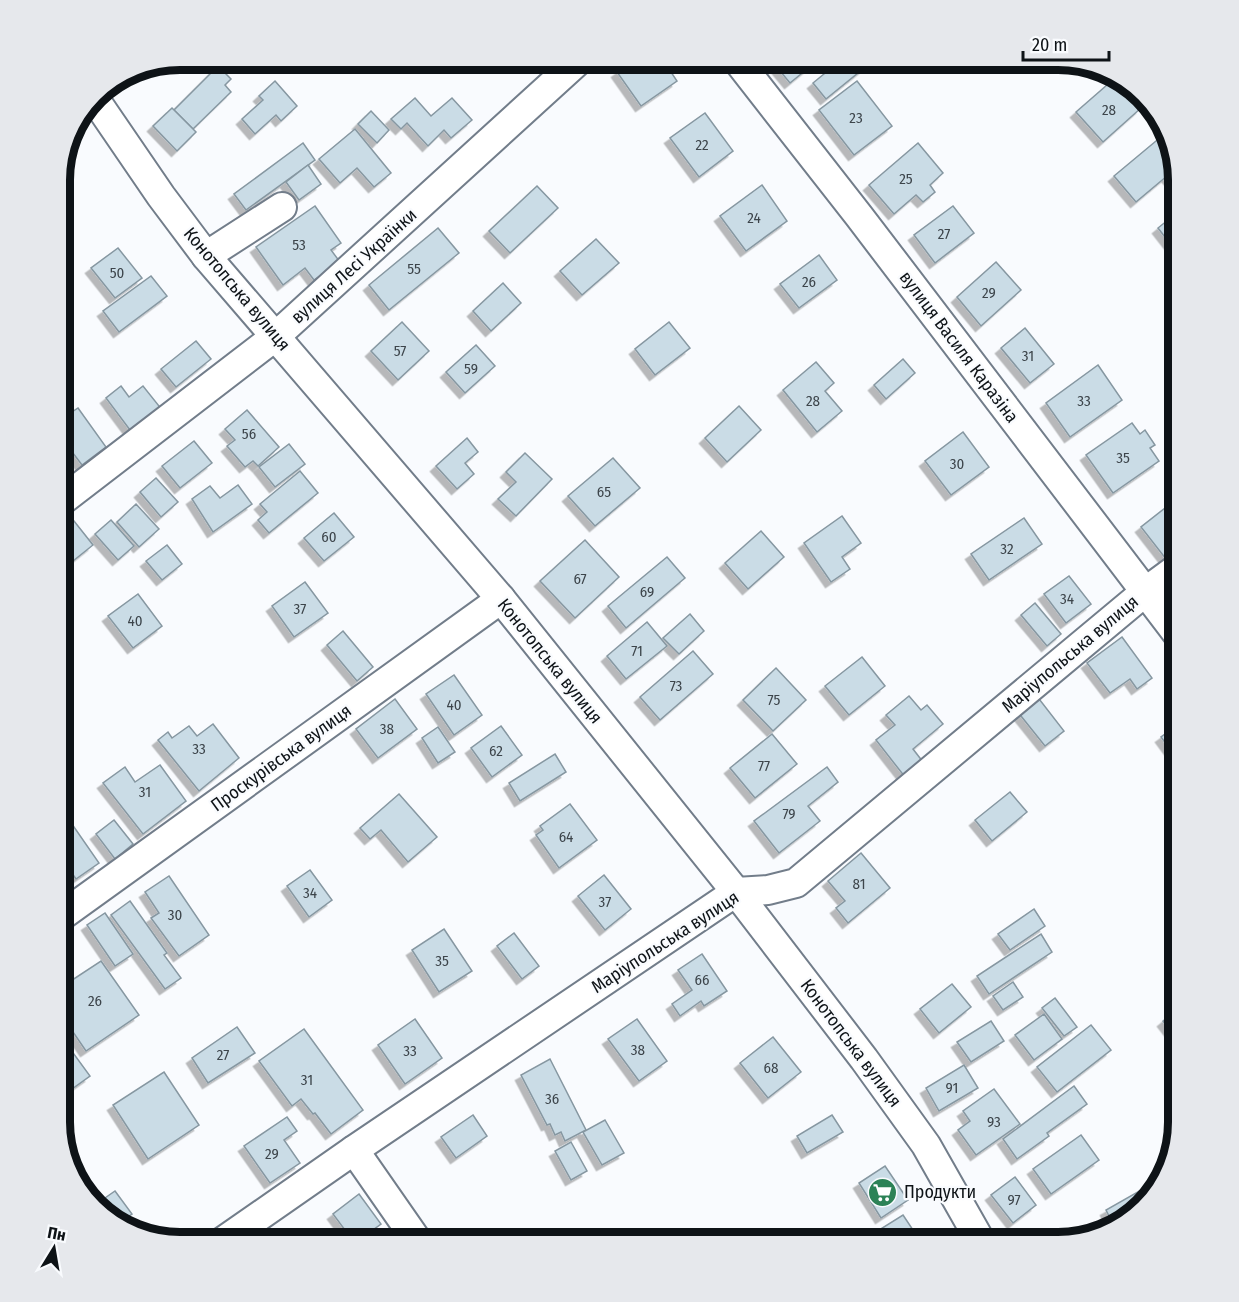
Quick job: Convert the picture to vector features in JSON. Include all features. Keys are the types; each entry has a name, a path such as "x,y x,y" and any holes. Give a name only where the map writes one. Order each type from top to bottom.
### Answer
{"street":[{"name":"вулиця Лесі Українки","path":"71,494 276,336 568,70"},
{"name":"вулиця Василя Каразіна","path":"745,71 859,216 1168,622"},
{"name":"Конотопська вулиця","path":"100,106 160,196 206,256 501,599 736,892 926,1145 970,1232"},
{"path":"206,256 282,207"},
{"name":"Маріупольська вулиця","path":"236,1232 736,892 768,890 796,883 1144,592 1168,575"},
{"name":"Проскурівська вулиця","path":"70,910 501,599"},
{"path":"354,1150 411,1232"}],"building":[{"path":"214,70 222,70 231,79 225,85 231,92 193,129 174,110"},
{"path":"670,71 677,81 641,106 617,72"},
{"path":"780,71 805,71 790,83"},
{"path":"828,71 861,71 826,99 813,83"},
{"path":"275,81 297,106 281,121 276,115 255,134 242,119 263,100 259,96"},
{"path":"857,81 892,126 854,155 819,110"},
{"path":"1109,83 1126,93 1141,108 1103,142 1076,112"},
{"path":"415,98 431,116 452,98 472,120 451,138 444,130 428,146 407,123 401,129 391,119"},
{"path":"172,108 196,132 177,151 153,126"},
{"path":"371,111 389,130 377,143 358,124"},
{"path":"705,113 733,151 699,177 670,138"},
{"path":"355,129 391,173 374,187 357,168 340,183 319,159"},
{"path":"1160,138 1168,166 1168,177 1136,202 1114,176"},
{"path":"303,143 315,160 246,210 234,194"},
{"path":"918,143 943,173 930,185 935,192 923,202 916,195 894,214 869,185"},
{"path":"308,165 321,184 299,200 286,182"},
{"path":"762,185 787,221 746,251 720,216"},
{"path":"537,186 558,208 510,253 489,231"},
{"path":"315,206 341,243 331,250 340,262 314,280 305,268 283,285 256,247"},
{"path":"953,206 974,233 935,263 914,235"},
{"path":"1168,220 1168,241 1158,228"},
{"path":"438,228 459,253 389,310 369,285"},
{"path":"596,239 619,263 582,295 560,271"},
{"path":"118,248 142,278 115,298 91,268"},
{"path":"819,255 837,280 799,308 780,284"},
{"path":"996,262 1021,290 981,326 957,297"},
{"path":"151,276 167,296 119,332 103,311"},
{"path":"503,283 521,303 491,331 473,311"},
{"path":"402,322 429,351 398,380 371,351"},
{"path":"669,322 690,348 655,375 635,349"},
{"path":"1025,328 1054,364 1030,383 1001,348"},
{"path":"196,341 211,359 176,387 161,369"},
{"path":"476,345 495,366 465,393 446,372"},
{"path":"903,359 915,373 886,399 874,385"},
{"path":"816,362 834,383 825,391 842,411 817,432 783,390"},
{"path":"1098,365 1122,400 1070,437 1046,403"},
{"path":"121,386 129,397 143,386 163,411 133,434 106,398"},
{"path":"739,406 761,430 727,462 705,438"},
{"path":"78,408 106,447 82,465 71,450 71,413"},
{"path":"247,410 279,447 258,466 253,461 245,467 227,446 235,440 225,429"},
{"path":"1132,423 1140,434 1145,430 1155,445 1150,448 1159,461 1113,493 1086,455"},
{"path":"963,432 989,467 951,495 925,461"},
{"path":"467,438 478,452 465,463 474,474 457,489 436,466"},
{"path":"194,441 212,463 180,488 162,466"},
{"path":"289,444 305,464 275,487 259,467"},
{"path":"525,453 552,479 516,516 498,499 516,482 506,472"},
{"path":"613,458 640,488 595,526 568,496"},
{"path":"300,471 318,493 269,533 258,520 267,512 260,504"},
{"path":"156,478 178,502 161,517 140,492"},
{"path":"238,485 252,504 213,532 192,499 210,486 220,498"},
{"path":"136,504 159,529 139,547 117,522"},
{"path":"1168,506 1168,557 1166,559 1141,527"},
{"path":"334,513 354,537 324,561 304,538"},
{"path":"842,516 861,543 842,557 850,569 831,582 804,543"},
{"path":"1024,518 1042,544 989,580 971,554"},
{"path":"111,520 134,546 118,560 95,534"},
{"path":"74,521 93,545 73,561 71,558 71,524"},
{"path":"761,531 784,557 748,589 725,563"},
{"path":"585,540 619,577 575,618 540,581"},
{"path":"167,545 182,564 162,580 146,561"},
{"path":"667,557 685,578 626,628 608,606"},
{"path":"1069,576 1091,604 1066,623 1044,594"},
{"path":"305,582 328,613 294,637 272,606"},
{"path":"138,594 162,626 133,648 108,616"},
{"path":"1035,603 1061,634 1047,646 1021,615"},
{"path":"690,614 704,631 679,654 663,638"},
{"path":"647,622 667,646 626,679 607,656"},
{"path":"343,631 373,667 357,681 327,645"},
{"path":"1122,637 1152,678 1137,689 1130,679 1110,693 1087,663"},
{"path":"693,651 713,674 660,720 640,697"},
{"path":"862,657 885,686 849,715 825,686"},
{"path":"776,668 806,700 773,731 743,700"},
{"path":"454,675 482,715 454,735 426,694"},
{"path":"1036,695 1064,731 1045,746 1017,711"},
{"path":"909,696 921,710 927,705 943,724 913,749 923,762 905,777 876,740 895,725 886,715"},
{"path":"395,699 417,729 378,758 356,729"},
{"path":"213,724 239,758 199,791 158,740 168,732 172,738 189,726 197,736"},
{"path":"501,726 522,755 492,777 471,748"},
{"path":"438,727 455,752 438,763 422,738"},
{"path":"1168,732 1168,746 1161,737"},
{"path":"772,734 797,764 755,798 730,768"},
{"path":"555,754 566,772 520,801 509,783"},
{"path":"160,765 186,801 143,834 103,783 125,767 135,782"},
{"path":"827,767 838,782 808,806 820,821 779,853 754,821"},
{"path":"1010,792 1027,812 992,841 975,820"},
{"path":"399,794 437,837 408,862 381,830 370,839 360,828"},
{"path":"570,804 597,840 559,868 536,835 543,830 540,826"},
{"path":"114,820 133,844 115,859 96,834"},
{"path":"70,822 99,863 76,879 70,871"},
{"path":"861,853 890,888 848,923 836,908 845,901 828,881"},
{"path":"310,870 332,900 309,917 287,886"},
{"path":"604,875 631,909 605,930 578,896"},
{"path":"169,876 209,935 179,956 151,918 159,913 145,892"},
{"path":"130,901 167,953 164,955 181,978 165,989 111,915"},
{"path":"1034,909 1045,926 1010,950 998,934"},
{"path":"105,913 133,954 115,966 87,925"},
{"path":"444,929 472,971 439,992 412,950"},
{"path":"514,933 539,966 522,979 497,946"},
{"path":"1041,934 1052,952 989,994 977,976"},
{"path":"702,954 727,991 704,1006 701,1001 680,1016 672,1004 692,990 678,970"},
{"path":"101,961 139,1015 86,1051 70,1028 70,981"},
{"path":"1013,982 1023,997 1003,1010 993,996"},
{"path":"952,984 971,1007 939,1033 920,1009"},
{"path":"1055,998 1077,1027 1064,1036 1042,1008"},
{"path":"1044,1014 1062,1039 1034,1060 1015,1035"},
{"path":"1168,1017 1168,1028 1163,1021"},
{"path":"415,1019 442,1058 405,1084 378,1045"},
{"path":"637,1019 667,1061 639,1081 608,1039"},
{"path":"991,1021 1004,1041 971,1062 957,1042"},
{"path":"1091,1025 1111,1050 1057,1092 1037,1067"},
{"path":"237,1027 255,1053 208,1083 192,1058"},
{"path":"304,1029 363,1110 331,1134 301,1099 292,1106 259,1061"},
{"path":"773,1037 801,1072 768,1098 740,1063"},
{"path":"70,1049 90,1076 70,1090"},
{"path":"550,1059 586,1130 565,1141 561,1132 555,1135 550,1124 547,1125 521,1075"},
{"path":"964,1065 978,1088 939,1111 926,1088"},
{"path":"164,1072 199,1125 148,1159 113,1105"},
{"path":"1074,1086 1087,1104 1047,1133 1049,1136 1017,1159 1003,1139"},
{"path":"994,1089 1020,1124 976,1155 958,1130 970,1121 963,1111"},
{"path":"473,1115 487,1136 456,1158 441,1137"},
{"path":"832,1115 843,1132 807,1153 797,1136"},
{"path":"287,1117 297,1131 284,1140 300,1163 270,1183 244,1146"},
{"path":"605,1120 624,1153 602,1165 583,1132"},
{"path":"1081,1135 1099,1160 1051,1194 1033,1169"},
{"path":"571,1142 587,1171 571,1180 555,1151"},
{"name":"Продукти","path":"885,1166 908,1200 881,1218 859,1183"},
{"path":"1015,1177 1036,1205 1013,1223 991,1195"},
{"path":"1148,1186 1126,1209 1114,1217 1110,1219 1106,1210"},
{"path":"115,1191 132,1214 125,1217 103,1199"},
{"path":"359,1194 381,1224 373,1230 374,1232 346,1232 333,1214"},
{"path":"903,1215 914,1232 876,1232"}],"place":[{"name":"Продукти","path":"883,1192"}]}
